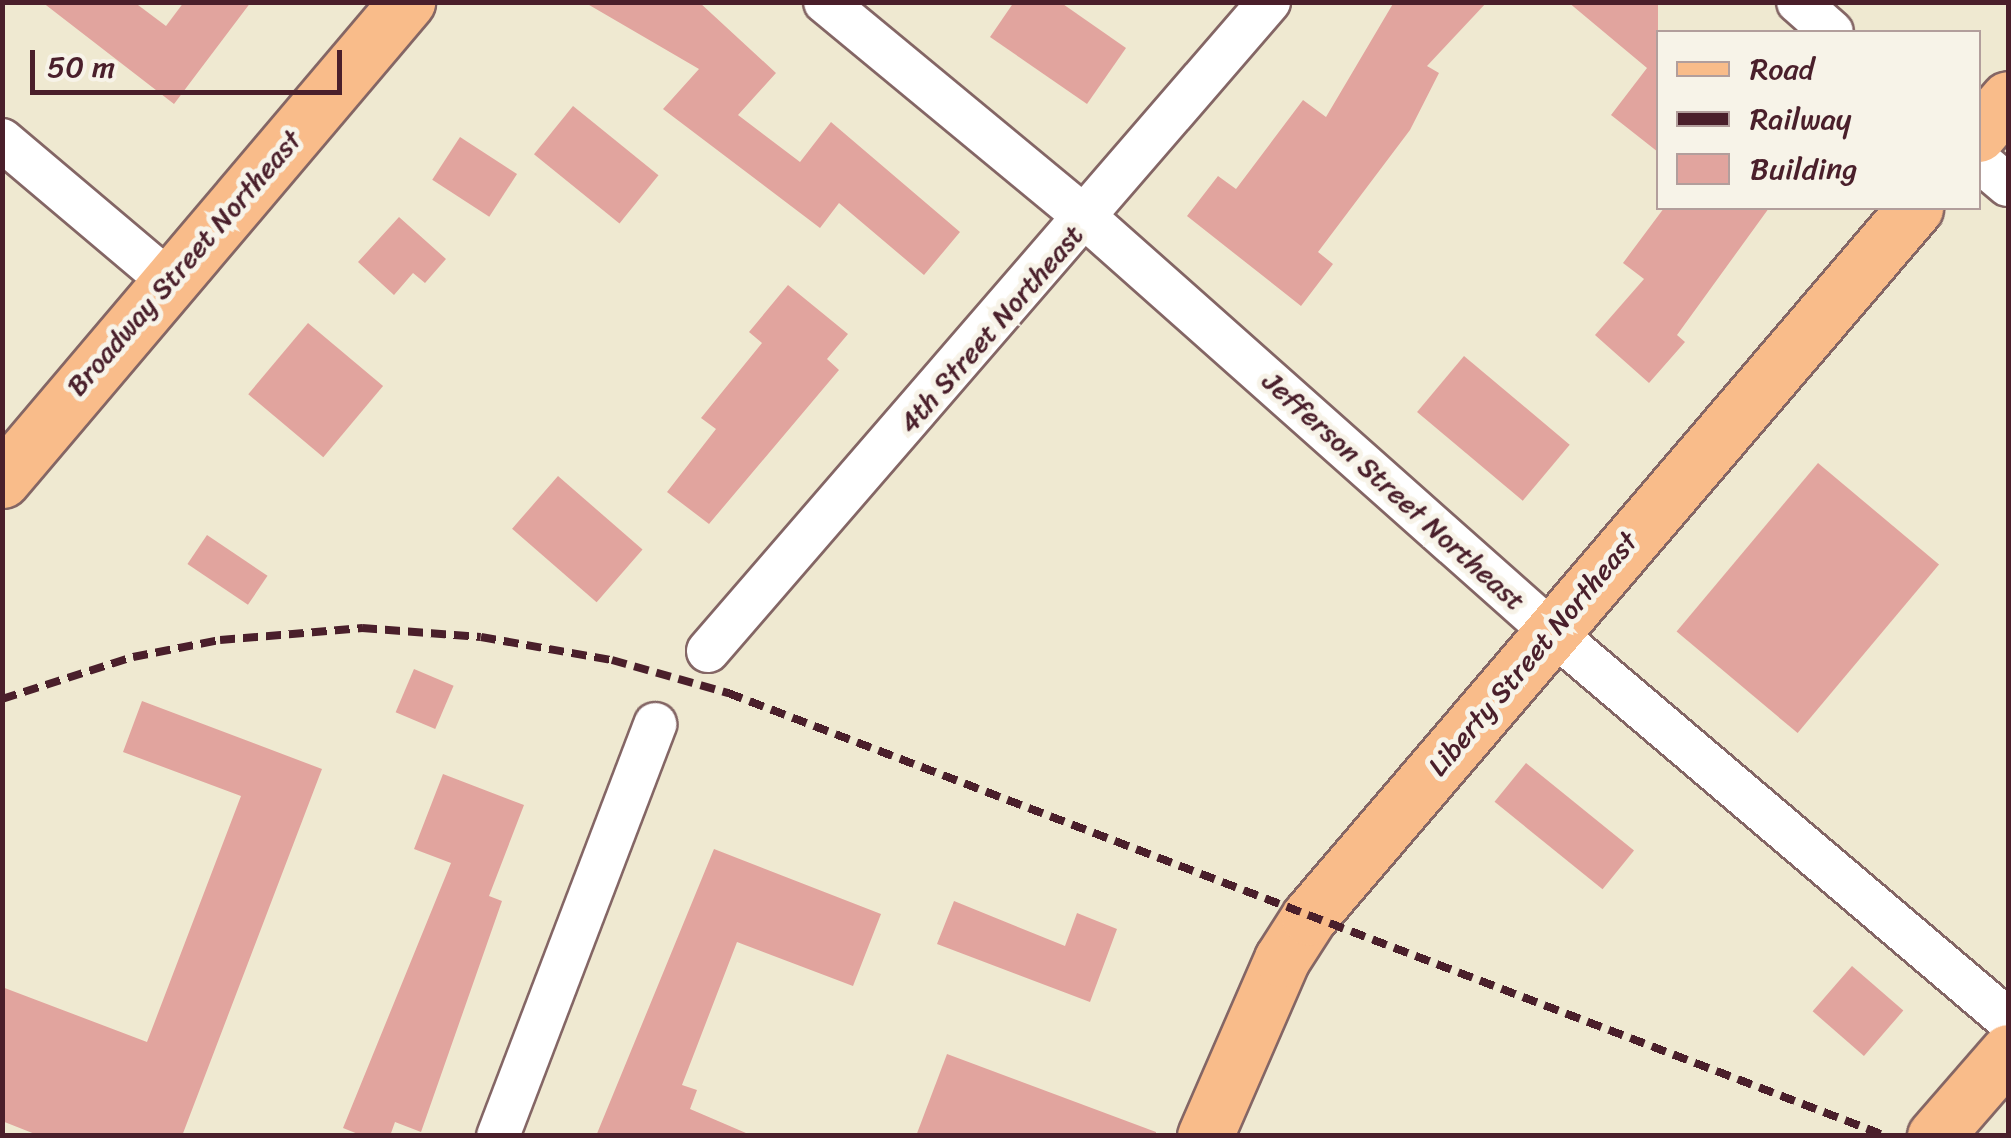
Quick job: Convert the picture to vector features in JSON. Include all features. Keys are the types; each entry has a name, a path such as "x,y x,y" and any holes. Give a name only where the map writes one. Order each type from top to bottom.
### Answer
{"main road":[{"name":"Broadway Street Northeast","path":"2,480 407,2"},
{"path":"1981,130 2008,99"},
{"name":"Liberty Street Northeast","path":"1206,1136 1282,959 1309,918 1913,210"},
{"path":"1935,1136 2008,1052"}],"street":[{"name":"Jefferson Street Northeast","path":"824,2 1087,219 1552,632 2008,1020"},
{"name":"4th Street Northeast","path":"708,651 1087,219 1269,2"},
{"path":"1798,2 1830,30"},
{"path":"2,140 170,282"},
{"path":"1981,162 2008,185"},
{"path":"498,1136 655,724"}],"building":[{"path":"42,2 134,2 166,26 184,2 251,2 174,104"},
{"path":"584,2 699,2 776,73 738,115 800,162 831,122 960,232 924,275 839,203 820,228 663,109 699,69"},
{"path":"1014,2 1060,2 1126,48 1087,104 990,37"},
{"path":"1394,2 1487,2 1427,66 1439,73 1410,130 1318,252 1333,264 1301,306 1187,216 1218,176 1236,189 1303,100 1326,117"},
{"path":"1568,2 1658,2 1656,150 1611,115 1647,68"},
{"path":"573,106 658,175 619,223 534,154"},
{"path":"460,137 517,174 489,217 432,180"},
{"path":"1663,210 1768,210 1677,335 1685,342 1649,383 1595,335 1644,279 1623,263"},
{"path":"399,217 446,259 425,283 413,273 394,295 358,262"},
{"path":"788,285 848,334 827,359 839,370 709,524 667,492 716,429 701,418 762,343 749,332"},
{"path":"308,323 383,386 323,457 248,394"},
{"path":"1464,356 1570,445 1523,501 1417,412"},
{"path":"1818,463 1939,565 1798,733 1677,632"},
{"path":"558,476 643,549 597,602 512,529"},
{"path":"207,535 268,576 248,605 187,564"},
{"path":"414,669 454,686 435,729 396,712"},
{"path":"142,701 322,769 182,1136 40,1136 2,1121 2,987 147,1042 241,796 123,752"},
{"path":"1526,763 1634,850 1603,889 1495,802"},
{"path":"443,774 524,805 489,896 502,901 421,1132 395,1122 390,1136 363,1136 343,1128 451,863 414,849"},
{"path":"714,849 881,914 853,986 737,942 682,1085 697,1090 690,1109 753,1136 596,1136"},
{"path":"954,901 1065,946 1077,913 1117,929 1090,1002 937,944"},
{"path":"1852,966 1903,1011 1864,1056 1813,1011"},
{"path":"947,1054 1156,1132 1156,1136 916,1136"}],"railway":[{"path":"2,699 133,657 220,640 362,628 481,637 612,660 728,693 1886,1136"}]}
